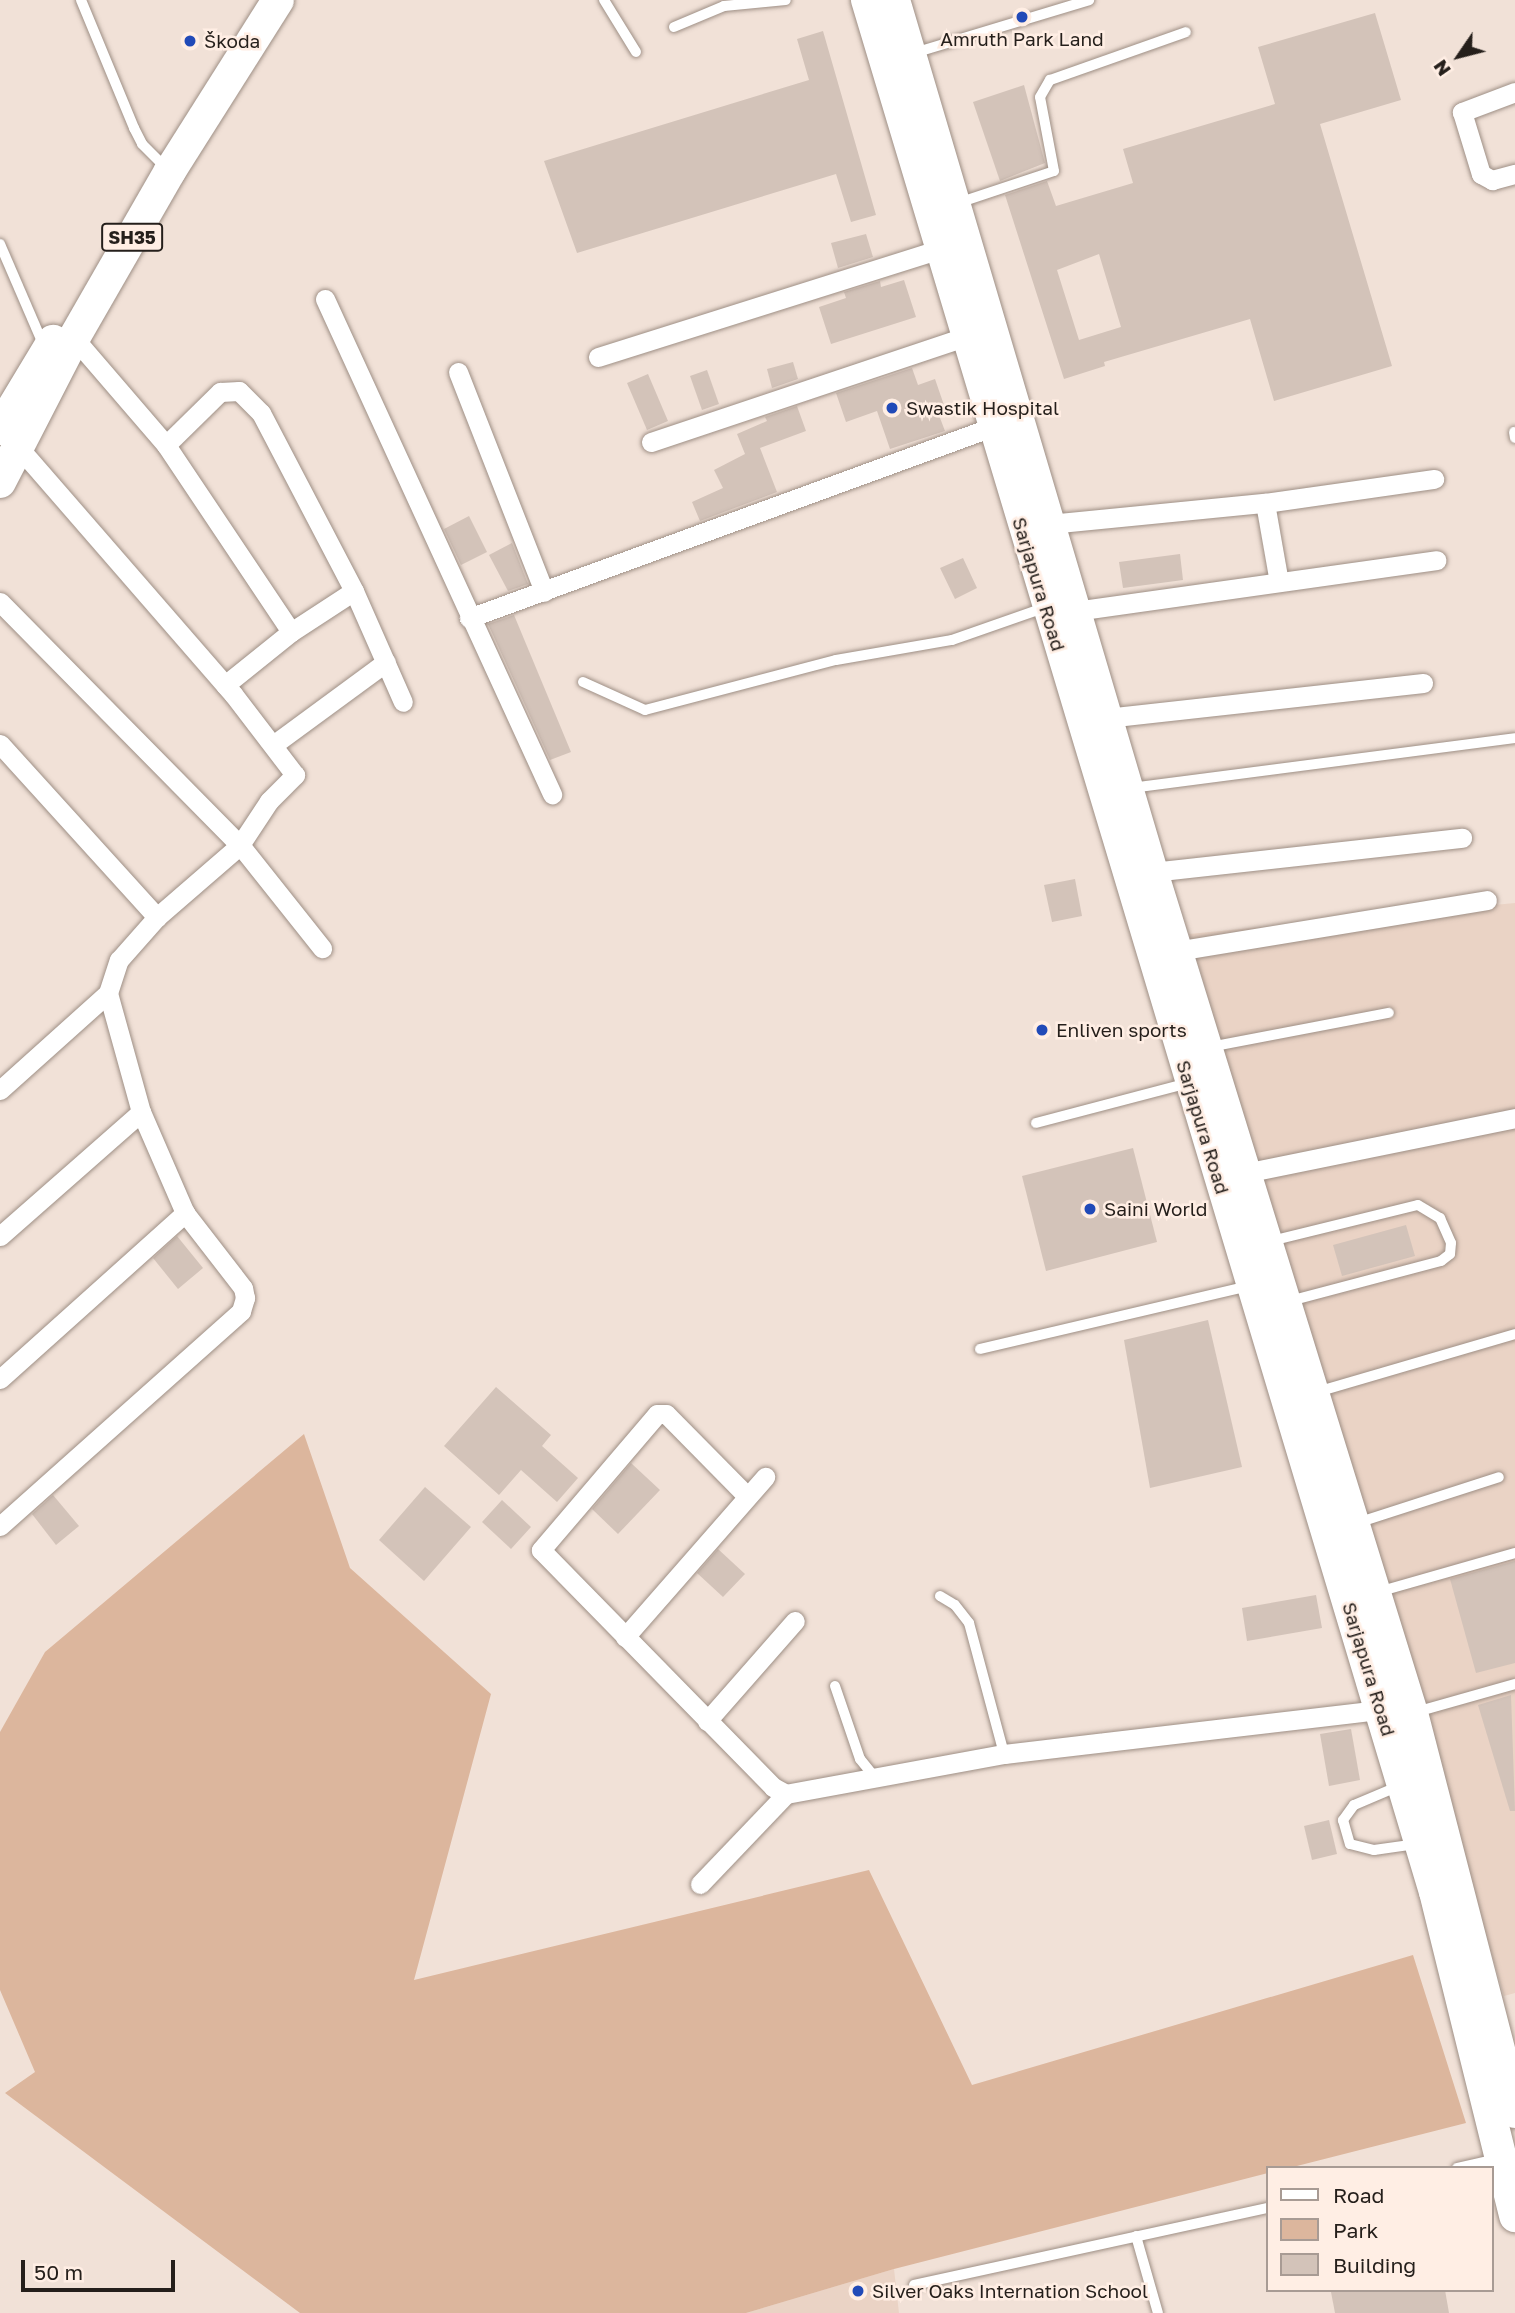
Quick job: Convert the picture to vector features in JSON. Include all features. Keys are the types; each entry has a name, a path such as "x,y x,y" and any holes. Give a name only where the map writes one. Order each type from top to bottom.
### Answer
{"main road":[{"name":"SH35","path":"0,482 10,439 262,0"},
{"name":"SH35","path":"165,167 278,0"},
{"name":"Sarjapura Road","path":"867,0 967,336 1049,524 1060,609 1106,718 1245,1173 1253,1247 1252,1285 1397,1711"},
{"name":"Sarjapura Road","path":"894,0 954,204 1005,423 1060,609 1189,1082 1253,1247 1283,1303 1313,1393 1375,1593 1417,1799 1502,2041 1515,2112"},
{"name":"Sarjapura Road","path":"1417,1799 1420,1843 1508,2157 1515,2216"}],"street":[{"path":"1515,92 1462,112 1481,174 1492,180 1515,174"},
{"path":"598,356 940,249"},
{"path":"325,299 551,794"},
{"path":"652,442 967,336"},
{"path":"61,351 166,445 290,632"},
{"path":"458,372 544,592"},
{"path":"166,445 220,393 232,389 245,395 261,413 354,591 403,702"},
{"path":"469,618 1005,423"},
{"path":"0,1090 108,993 119,960 156,917 240,845 271,798 294,779 293,771 225,685 10,439"},
{"path":"1049,524 1265,502 1434,479"},
{"path":"1265,502 1279,582"},
{"path":"1060,609 1436,560"},
{"path":"225,685 290,632 354,591"},
{"path":"0,602 240,845 322,948"},
{"path":"273,745 386,662"},
{"path":"1106,718 1423,682"},
{"path":"0,744 156,917"},
{"path":"1152,873 1462,838"},
{"path":"1176,951 1487,900"},
{"path":"0,1526 241,1311 243,1288 185,1213 141,1112 108,993"},
{"path":"0,1236 141,1112"},
{"path":"1245,1173 1515,1118"},
{"path":"0,1379 185,1213"},
{"path":"747,1496 662,1412 551,1535 542,1553 773,1787 786,1794"},
{"path":"625,1637 765,1477"},
{"path":"707,1721 795,1621"},
{"path":"700,1884 786,1794 1004,1754 1397,1711"}],"lane":[{"path":"81,0 134,128 165,167"},
{"path":"604,0 635,52"},
{"path":"674,27 724,6 786,0"},
{"path":"910,54 1089,0"},
{"path":"954,204 1054,171 1040,97 1050,80 1186,32"},
{"path":"0,244 61,351"},
{"path":"583,682 645,710 836,660 952,640 1060,609"},
{"path":"1127,788 1515,738"},
{"path":"1206,1048 1389,1013"},
{"path":"1036,1123 1189,1082"},
{"path":"1253,1247 1418,1205 1440,1218 1451,1243 1450,1254 1441,1261 1283,1303"},
{"path":"980,1349 1252,1285"},
{"path":"1313,1393 1515,1334"},
{"path":"1353,1524 1499,1477"},
{"path":"1375,1593 1515,1553"},
{"path":"940,1596 956,1605 969,1623 1004,1754"},
{"path":"1397,1711 1515,1684"},
{"path":"835,1686 860,1759 876,1779"},
{"path":"1417,1799 1354,1805 1343,1820 1350,1844 1374,1850 1420,1843"},
{"path":"1466,2166 1508,2157"},
{"path":"914,2285 1266,2208"},
{"path":"1136,2236 1158,2313"}],"shaded area":[{"path":"1515,903 1515,1993 1504,1996 1189,934"},
{"name":"Silver Oaks Internation School","path":"894,2269 899,2313 746,2313"}],"green space":[{"path":"304,1434 350,1568 491,1694 414,1980 869,1870 972,2085 1413,1955 1466,2123 1297,2166 1266,2166 1266,2174 894,2269 746,2313 300,2313 5,2093 35,2072 0,1990 0,1732 45,1652"}],"building":[{"path":"1375,13 1401,100 1320,124 1392,366 1274,401 1250,319 1104,362 1105,366 1064,379 1005,195 1047,181 1056,206 1133,183 1123,149 1275,104 1258,47","holes":["1099,254 1121,327 1079,340 1057,270"]},
{"path":"823,31 876,215 851,222 836,174 577,253 544,161 809,80 797,39"},
{"path":"1024,85 1045,163 1000,181 973,102"},
{"path":"866,234 873,257 838,268 831,243"},
{"path":"904,280 916,317 831,344 819,307 846,298 844,292 880,281 881,287"},
{"path":"793,362 798,379 772,388 767,369"},
{"name":"Swastik Hospital","path":"912,368 918,385 935,379 945,408 937,410 945,431 890,449 877,411 846,422 836,393"},
{"path":"707,370 719,404 702,410 690,376"},
{"path":"648,374 668,421 647,430 627,383"},
{"path":"797,406 806,431 760,448 777,492 700,521 692,502 723,488 714,470 745,454 737,434 767,421 765,417"},
{"path":"469,516 487,552 461,565 444,529"},
{"path":"512,543 528,584 508,591 489,555"},
{"path":"1180,554 1183,580 1123,588 1119,562"},
{"path":"963,558 977,588 955,599 940,568"},
{"path":"514,615 571,752 550,760 488,624"},
{"path":"1075,879 1082,916 1052,922 1044,885"},
{"name":"Saini World","path":"1133,1148 1157,1242 1046,1271 1022,1176"},
{"path":"1406,1225 1415,1256 1342,1276 1333,1245"},
{"path":"177,1236 203,1268 178,1289 153,1258"},
{"path":"1208,1320 1242,1467 1150,1488 1124,1340"},
{"path":"496,1387 551,1435 542,1446 578,1478 557,1502 521,1470 499,1495 444,1446"},
{"path":"631,1463 660,1490 618,1534 592,1509"},
{"path":"425,1487 471,1527 424,1581 379,1540"},
{"path":"53,1495 79,1526 56,1545 32,1514"},
{"path":"502,1500 531,1527 511,1549 482,1522"},
{"path":"718,1549 745,1574 723,1597 697,1573"},
{"path":"1515,1561 1515,1663 1476,1673 1450,1579"},
{"path":"1316,1595 1322,1628 1247,1641 1242,1608"},
{"path":"1511,1695 1515,1811 1510,1811 1478,1705"},
{"path":"1351,1729 1360,1780 1329,1786 1320,1734"},
{"path":"1329,1820 1337,1854 1312,1860 1304,1826"},
{"path":"1331,2292 1445,2292 1449,2313 1335,2313"}],"place":[{"name":"Amruth Park Land","path":"1022,17"},
{"name":"Škoda","path":"190,41"},
{"name":"Swastik Hospital","path":"892,408"},
{"name":"Enliven sports","path":"1042,1030"},
{"name":"Saini World","path":"1090,1209"},
{"name":"Silver Oaks Internation School","path":"858,2291"}]}
